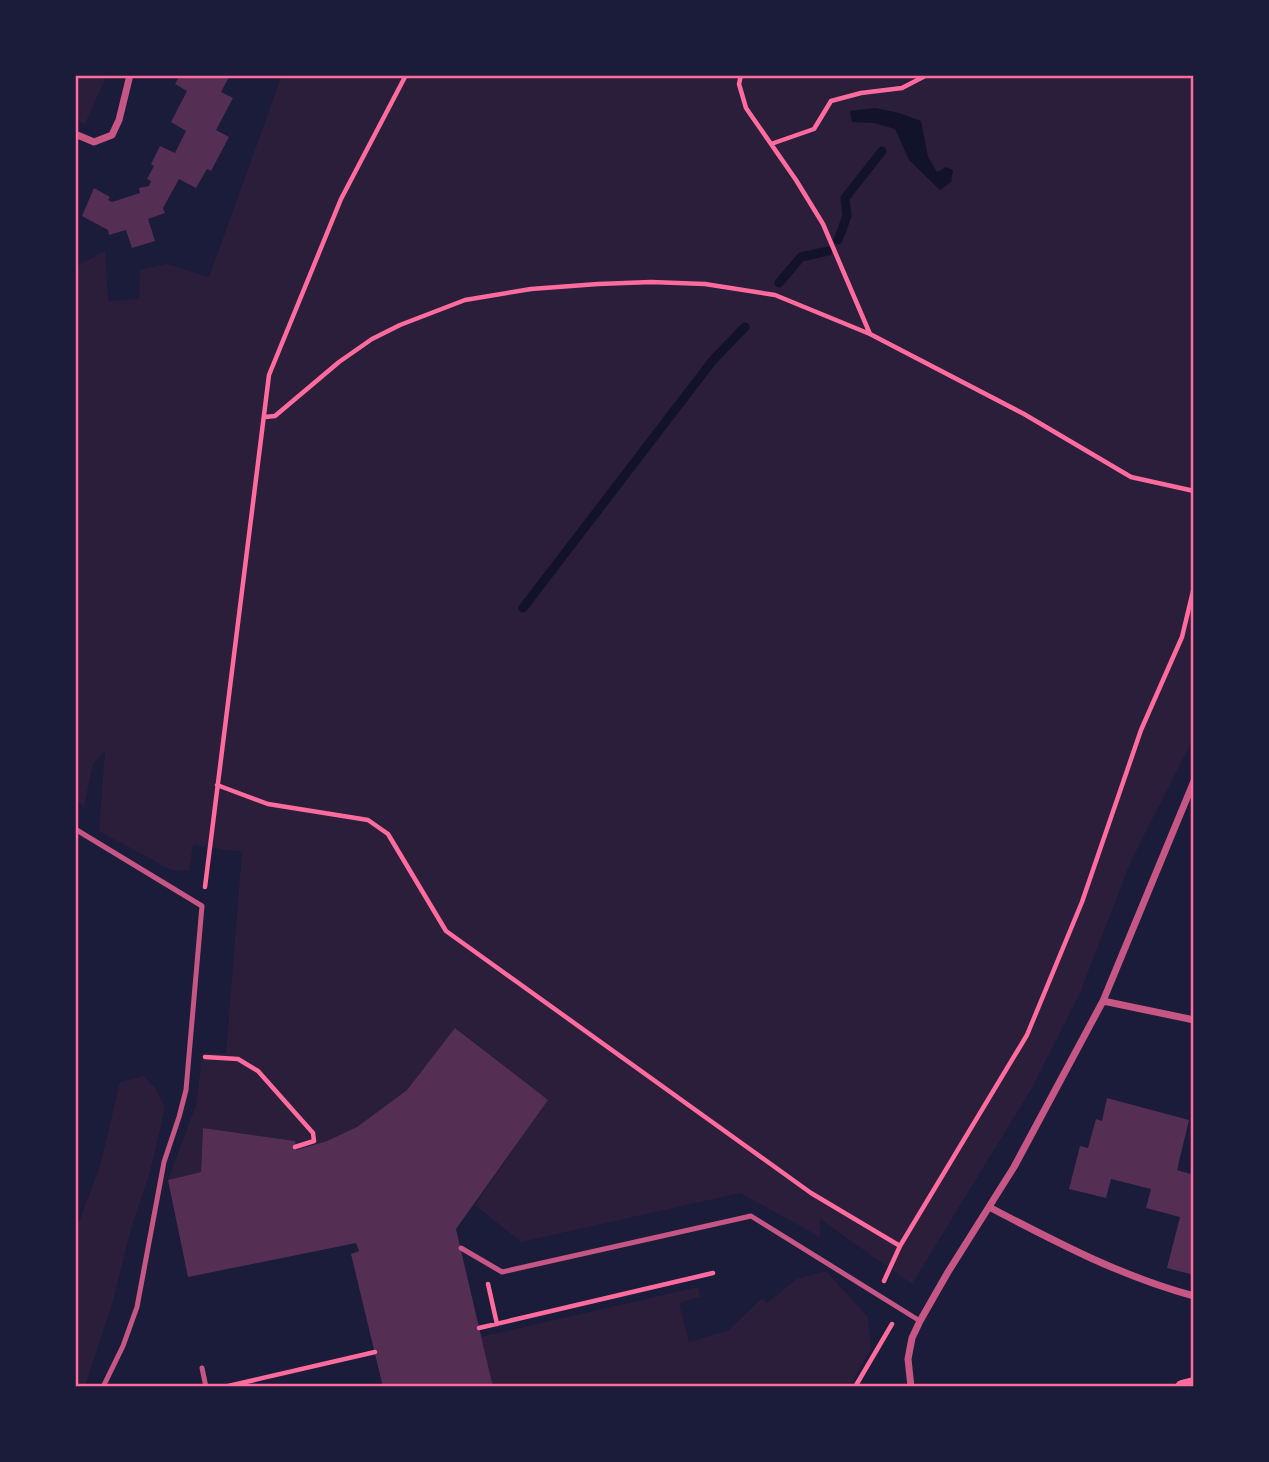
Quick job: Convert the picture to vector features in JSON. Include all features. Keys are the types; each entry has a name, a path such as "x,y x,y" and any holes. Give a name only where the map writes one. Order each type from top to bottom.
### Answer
{"main road":[{"path":"1182,1387 1194,1384"}],"street":[{"path":"75,134 94,142 112,135 119,120 130,75"},
{"path":"911,1387 908,1359 912,1338 1014,1167 1103,1000 1193,784"},
{"path":"1103,1000 1194,1020"},
{"path":"989,1207 1109,1268 1149,1284 1194,1296"}],"lane":[{"path":"75,829 202,906 186,1090 180,1117 164,1162 136,1307 123,1346 103,1387"},
{"path":"461,1248 502,1272 751,1216 920,1321"},
{"path":"202,1368 206,1387"}],"path":[{"path":"202,906 269,375 341,199 406,75"},
{"path":"741,75 739,84 746,108 823,223 870,334"},
{"path":"771,144 814,129 831,100 902,88 927,75"},
{"path":"265,417 275,416 339,362 372,339 465,300 531,289 651,282 705,284 775,295 870,334 1024,414 1131,477 1194,491"},
{"path":"855,1387 900,1310 882,1284 900,1246 1027,1035 1083,902 1141,730 1182,637 1194,587"},
{"path":"217,785 268,804 368,820 388,834 446,931 811,1194 900,1246"},
{"path":"189,1056 238,1059 258,1071 313,1133 314,1141 295,1147"},
{"path":"479,1328 713,1273"},
{"path":"489,1289 497,1324"},
{"path":"224,1387 375,1352"}],"shaded area":[{"path":"75,75 107,75 85,124 75,119"},
{"path":"282,75 1194,75 1194,737 1131,861 1080,993 1032,1088 912,1284 820,1219 820,1237 740,1193 521,1242 475,1205 547,1100 456,1028 407,1090 357,1127 327,1141 296,1150 294,1141 203,1128 201,1172 168,1180 197,1102 202,1053 226,1054 242,852 193,845 189,871 171,870 99,831 105,751 93,764 84,807 75,799 75,267 105,251 108,301 139,299 140,270 167,264 209,277"},
{"path":"875,108 921,121 928,157 937,172 946,167 953,170 951,182 940,190 909,160 895,129 874,123 852,122 850,111"},
{"path":"144,1076 156,1089 165,1108 150,1172 131,1229 113,1301 85,1386 75,1387 75,1224 79,1222 100,1166 120,1082"},
{"path":"826,1271 868,1317 871,1349 849,1387 493,1387 481,1337 698,1287 700,1297 679,1303 689,1342 729,1330 762,1298 767,1303 797,1279"}],"building":[{"path":"180,75 230,75 221,92 233,98 216,130 229,137 211,171 207,169 196,188 179,179 163,208 165,213 148,219 155,241 132,248 126,230 109,235 108,230 82,216 94,188 110,197 108,200 112,202 140,193 139,188 149,186 151,181 147,179 154,166 151,164 160,146 175,153 186,131 171,122 187,91 175,84"},
{"path":"455,1028 548,1100 456,1229 493,1387 383,1387 351,1254 359,1251 356,1243 188,1277 168,1180 201,1172 203,1128 295,1141 296,1150 327,1141 357,1127 407,1090"},
{"path":"1107,1098 1189,1120 1177,1170 1194,1175 1194,1275 1167,1268 1180,1217 1146,1208 1151,1189 1111,1179 1106,1198 1069,1189 1080,1146 1088,1148 1096,1119 1102,1121"}],"waterway":[{"path":"838,240 847,216 845,198 882,151"},
{"path":"779,283 801,257 828,251"},
{"path":"523,608 713,360 745,327"}]}
